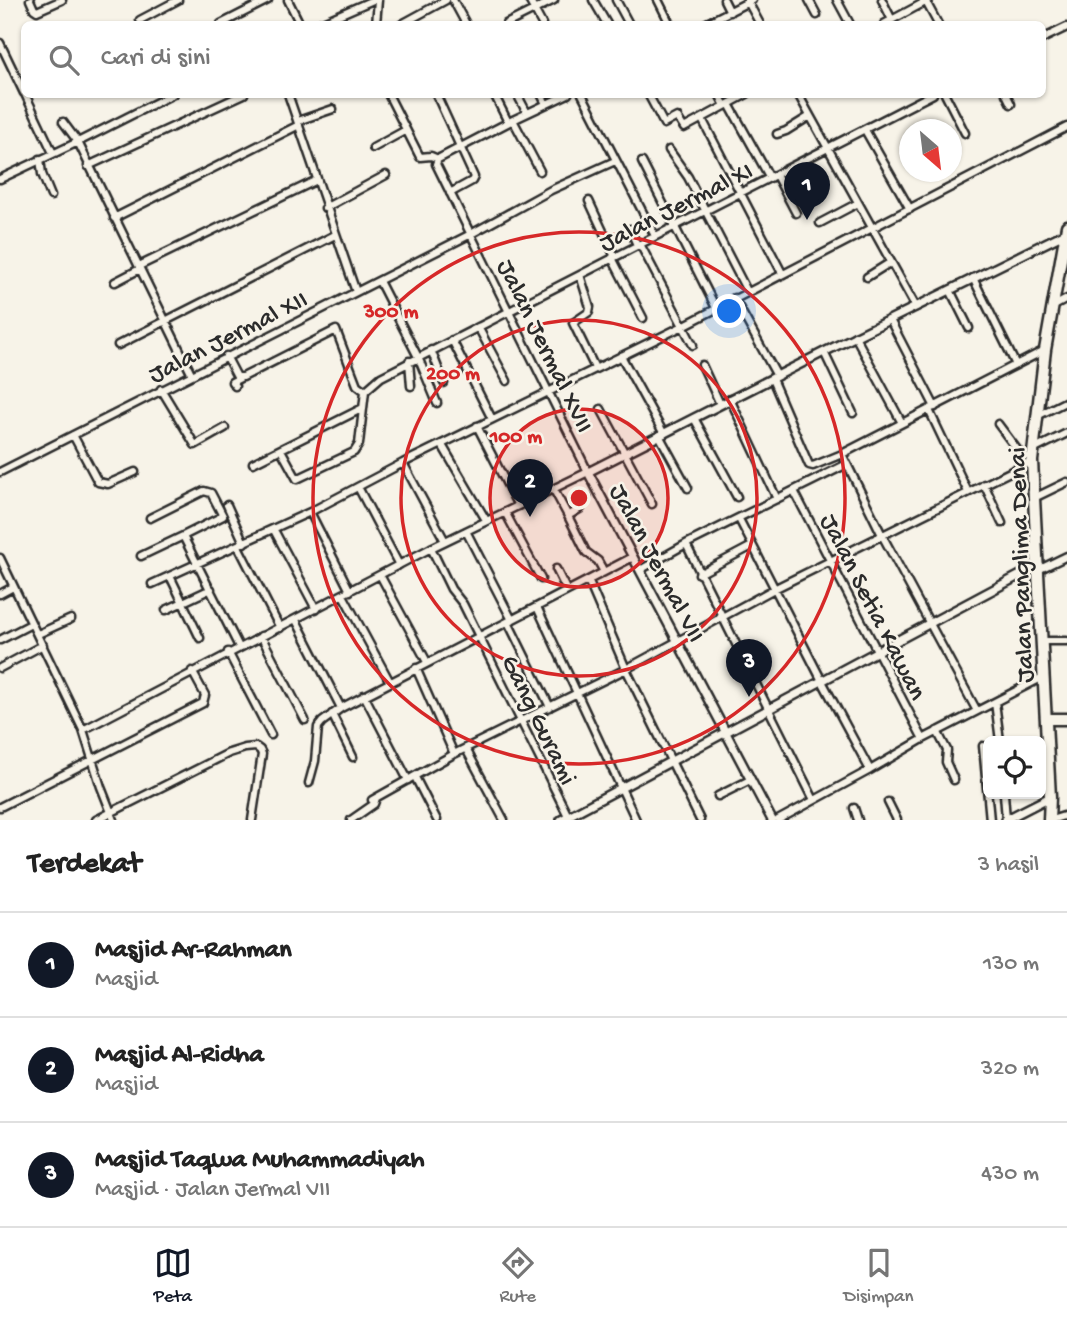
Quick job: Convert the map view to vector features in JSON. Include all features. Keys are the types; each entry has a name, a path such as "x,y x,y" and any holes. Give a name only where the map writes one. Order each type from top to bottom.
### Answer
{"main road":[{"name":"Jalan Panglima Denai","path":"1050,820 1033,456 1045,350 1066,230"},
{"path":"1046,719 1067,719"}],"street":[{"path":"30,0 37,11 62,0"},
{"path":"227,21 268,0"},
{"path":"288,0 298,21"},
{"path":"323,21 356,3 376,0 376,21"},
{"path":"408,21 446,0"},
{"path":"453,0 464,21"},
{"path":"529,0 540,21"},
{"path":"512,21 554,0"},
{"path":"593,0 605,21"},
{"path":"616,0 627,21"},
{"path":"658,0 668,21"},
{"path":"724,0 730,12"},
{"path":"809,0 817,15"},
{"path":"837,0 848,21"},
{"path":"881,0 892,20 927,1 937,21"},
{"path":"140,20 173,1"},
{"path":"717,21 749,1 759,21"},
{"path":"1046,37 1067,27"},
{"path":"0,43 21,86"},
{"path":"27,98 53,153"},
{"path":"0,178 165,98"},
{"path":"88,166 235,98"},
{"path":"290,98 356,292"},
{"path":"390,98 421,158 430,156 438,159 559,98"},
{"path":"438,98 474,179 450,193"},
{"path":"497,98 540,171"},
{"path":"519,98 527,113"},
{"path":"543,98 546,104"},
{"path":"584,98 655,236"},
{"path":"650,98 664,124 677,117 684,128 740,98"},
{"path":"722,98 796,213"},
{"path":"801,98 916,307"},
{"name":"Jalan Jermal XI","path":"365,391 381,377 431,350 925,98"},
{"path":"947,98 965,133"},
{"path":"1008,98 1010,104"},
{"path":"114,218 299,123 333,109"},
{"path":"777,134 810,116"},
{"path":"702,119 782,273"},
{"path":"63,122 78,142 191,373"},
{"path":"152,584 274,530 403,463 682,326 747,290 1067,127"},
{"path":"373,148 405,130"},
{"path":"865,130 910,209"},
{"path":"669,150 688,177 747,290"},
{"path":"40,159 42,174 51,196"},
{"name":"Jalan Jermal XVII","path":"438,159 436,167 588,472"},
{"name":"Jalan Jermal XII","path":"0,472 191,373 471,234 551,190 615,161"},
{"path":"642,162 716,308"},
{"path":"326,208 386,175"},
{"path":"115,282 317,180"},
{"path":"589,201 643,318"},
{"path":"820,223 858,203"},
{"path":"630,229 693,345"},
{"path":"83,730 486,520 554,490 1066,230"},
{"path":"118,345 335,235"},
{"path":"867,276 891,262"},
{"path":"580,275 590,307 589,312 573,323 595,369"},
{"path":"973,278 1016,366"},
{"path":"379,281 438,403"},
{"path":"950,290 969,328"},
{"path":"734,298 774,377 809,465 813,466 842,454 1045,350"},
{"path":"1054,306 1067,299"},
{"path":"890,320 968,492"},
{"path":"478,327 507,381"},
{"path":"235,386 232,382 336,330 357,385 365,391 357,450 302,479 295,477 281,450"},
{"path":"855,336 902,424"},
{"path":"452,340 492,419"},
{"path":"431,350 444,383"},
{"path":"824,352 853,413"},
{"path":"226,356 240,378"},
{"path":"621,356 688,488"},
{"path":"410,361 411,386"},
{"path":"702,365 720,404"},
{"path":"161,389 194,444 197,445 225,428"},
{"path":"730,399 777,499"},
{"path":"1037,416 1067,401"},
{"path":"253,463 363,408"},
{"path":"601,409 652,504"},
{"path":"694,418 737,497"},
{"path":"998,424 1021,456 1033,456"},
{"path":"478,426 518,506"},
{"path":"351,820 374,804 374,799 454,754 626,669 774,589 984,484 1067,433"},
{"path":"73,435 98,482 107,484 135,472"},
{"path":"442,445 486,520"},
{"path":"842,454 881,535 977,711"},
{"path":"403,463 445,541"},
{"path":"640,570 685,544 847,464"},
{"name":"Jalan Jermal VII","path":"588,472 772,820"},
{"path":"1034,498 1067,482"},
{"path":"984,484 1002,523"},
{"path":"358,487 398,565"},
{"path":"554,490 586,552 597,561 604,572"},
{"path":"141,556 223,516 209,491 204,491 150,518"},
{"name":"Jalan Setia Kawan","path":"794,491 923,738"},
{"path":"568,516 582,508 580,500 587,497"},
{"path":"228,505 241,545 280,628"},
{"path":"310,512 390,682"},
{"path":"505,512 541,579"},
{"path":"739,519 870,770"},
{"path":"274,530 316,608"},
{"path":"466,531 550,707"},
{"path":"183,536 239,647"},
{"path":"685,544 814,800"},
{"path":"699,574 752,546"},
{"name":"Gang Gurami","path":"431,548 479,636 566,819"},
{"path":"566,819 877,649 1067,556"},
{"path":"309,783 315,761 317,729 341,708 633,557"},
{"path":"0,558 83,730 114,820"},
{"path":"556,569 567,591"},
{"path":"380,575 428,662"},
{"path":"170,576 200,638"},
{"path":"588,580 626,669 700,820"},
{"path":"0,594 13,587"},
{"path":"166,610 211,589"},
{"path":"537,607 636,820"},
{"path":"38,634 71,619"},
{"path":"296,620 341,708"},
{"path":"0,640 31,624"},
{"path":"261,636 305,720"},
{"path":"1042,641 1067,641"},
{"path":"0,668 43,645"},
{"path":"229,652 271,735"},
{"path":"416,668 454,754"},
{"path":"0,807 202,703 205,695 192,671"},
{"path":"778,820 923,738 1043,677"},
{"path":"364,695 437,820"},
{"path":"995,702 999,736"},
{"path":"332,715 353,757"},
{"path":"937,731 947,750 946,763 954,779"},
{"path":"96,820 229,753 256,747 262,754 252,820"},
{"path":"466,749 504,820"},
{"path":"718,796 750,780"},
{"path":"1004,799 1006,820 1050,797"},
{"path":"988,799 990,820"},
{"path":"888,802 897,820"},
{"path":"854,808 858,820"},
{"path":"1050,820 1067,815"}],"place":[{"name":"Masjid Ar-Rahman","path":"807,220"},
{"name":"Masjid Al-Ridha","path":"530,517"},
{"name":"Masjid Taqwa Muhammadiyah","path":"749,697"}]}
